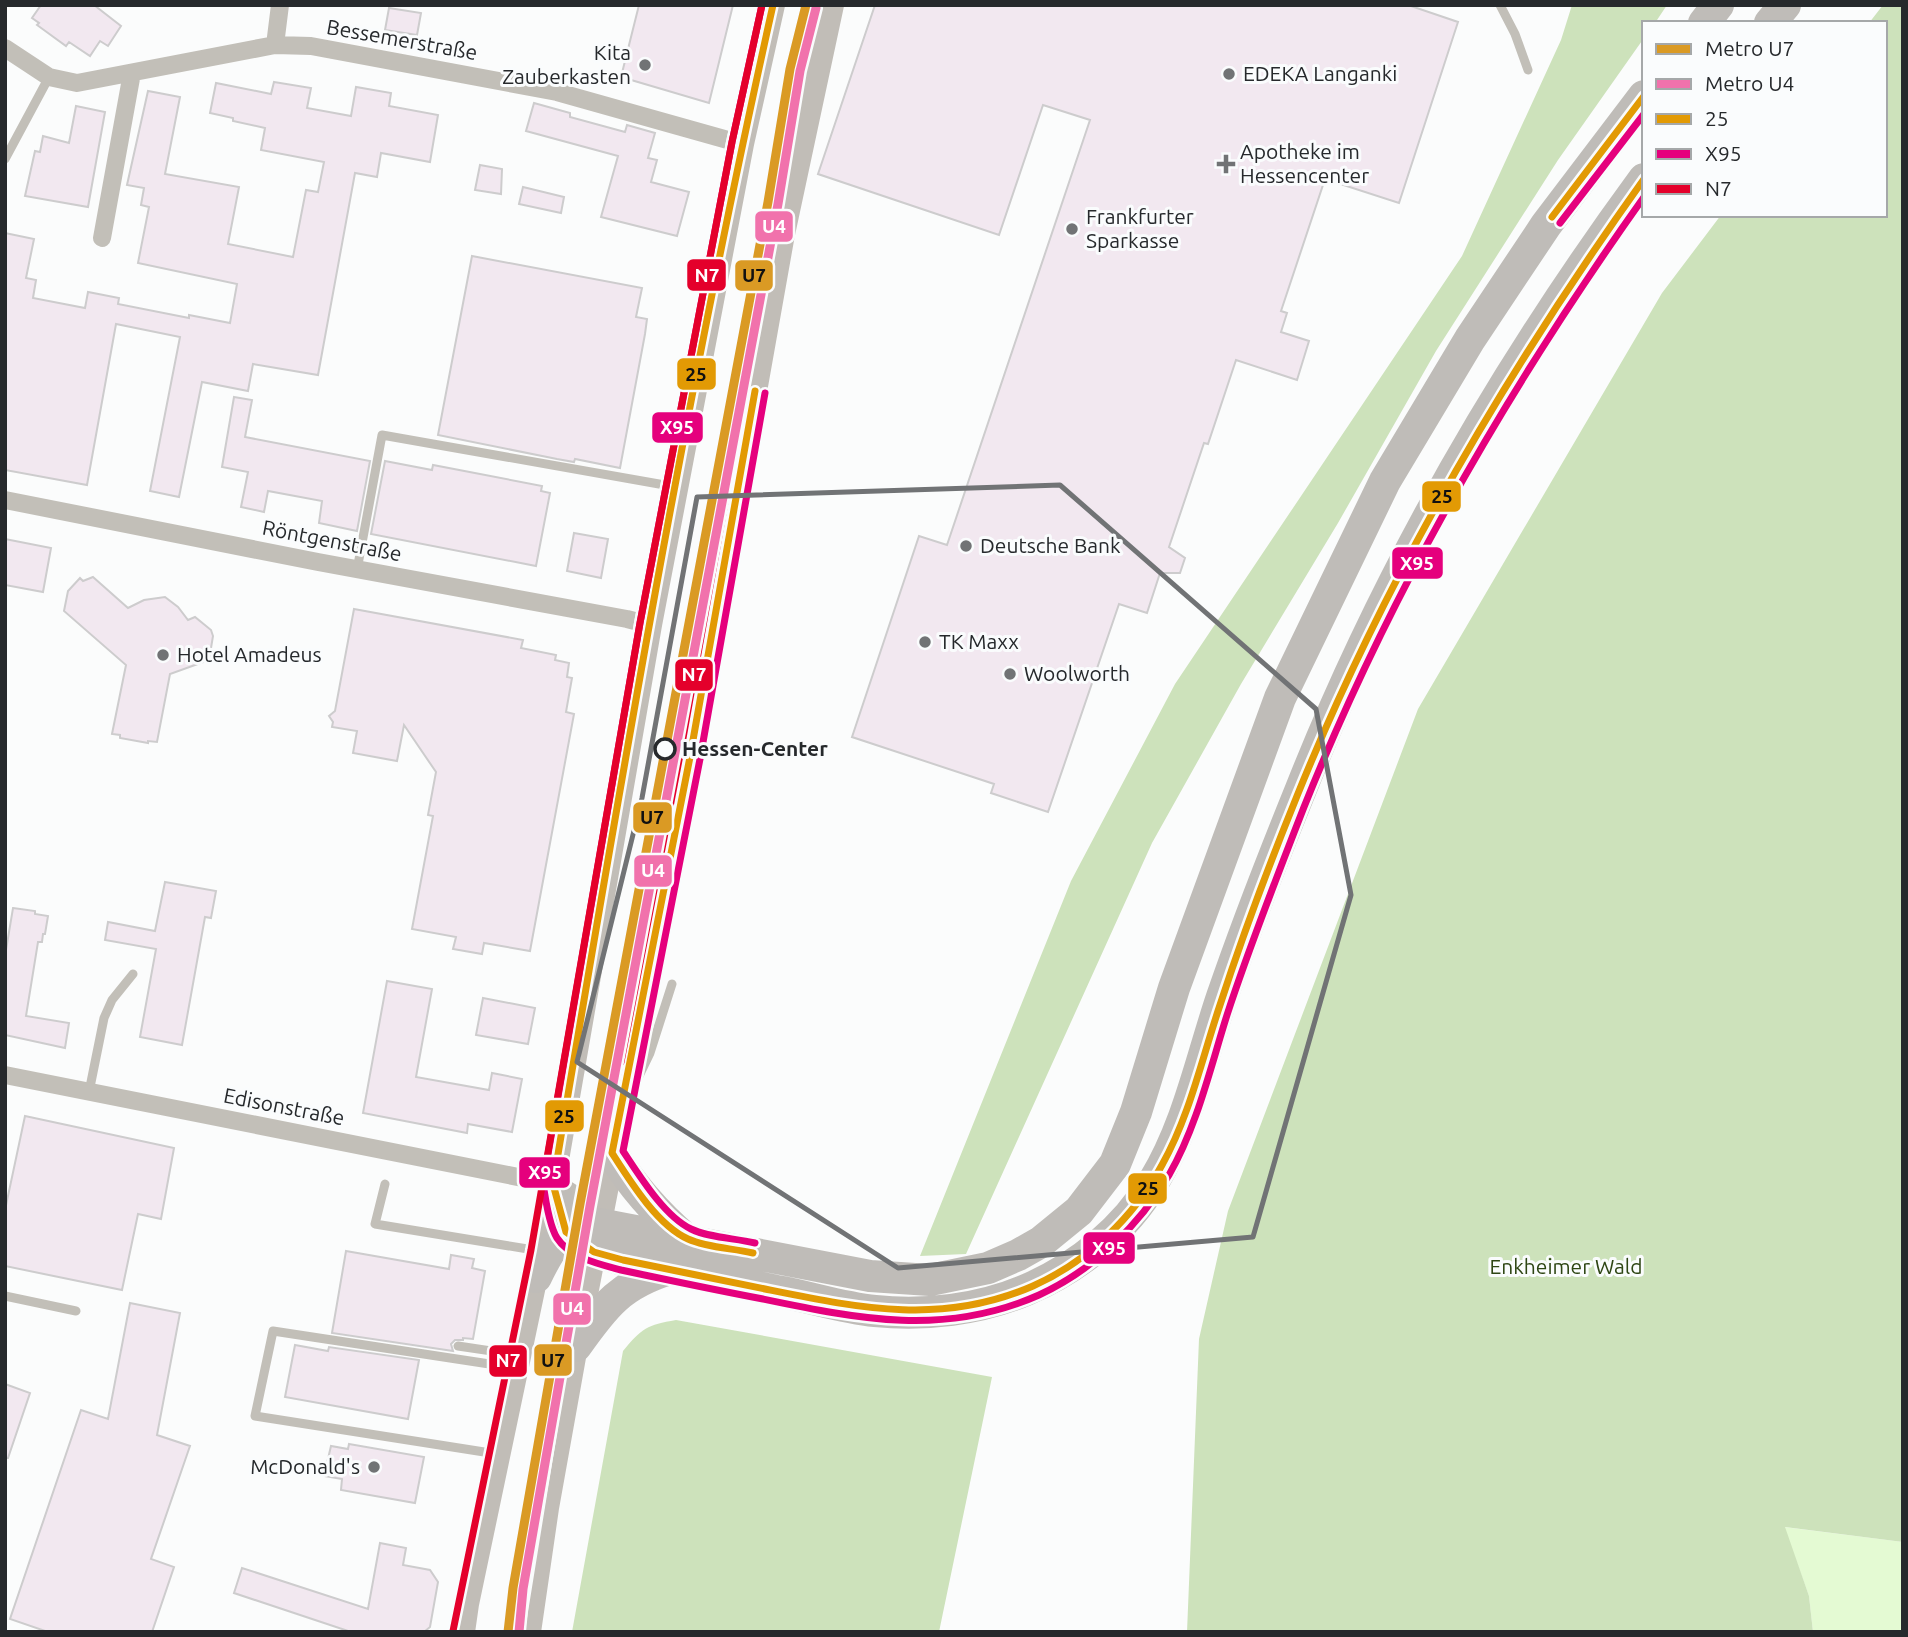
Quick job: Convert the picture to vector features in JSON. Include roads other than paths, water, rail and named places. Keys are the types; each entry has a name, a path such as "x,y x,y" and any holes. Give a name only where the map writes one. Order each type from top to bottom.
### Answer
{"highway":[{"path":"1705,21 1718,5"},
{"path":"1772,21 1785,5"},
{"path":"597,1238 686,1239 870,1276 930,1280 988,1268 1018,1255 1060,1227 1099,1187 1115,1164 1136,1112 1174,988 1280,698 1385,481 1470,339 1546,225 1642,99"},
{"path":"538,1264 566,1232 576,1227 597,1238 623,1260 874,1311 947,1310 986,1304 1025,1290 1090,1253 1132,1211 1151,1186 1174,1145 1250,917 1308,770 1404,565 1450,477 1501,391 1608,228 1642,182"},
{"path":"612,1153 641,1194 668,1224 686,1239"},
{"path":"553,1184 566,1232"},
{"path":"576,1346 611,1301 645,1277 672,1269"}],"main road":[{"path":"463,1632 538,1264 650,625 742,144 773,5"},
{"path":"529,1632 547,1508 576,1346 690,757 783,234 832,5"},
{"path":"553,1184 573,1197 597,1238"}],"street":[{"path":"275,46 280,5"},
{"name":"Bessemerstraße","path":"5,48 49,77 76,83 275,46 311,47 557,92 742,144"},
{"path":"102,238 132,73"},
{"name":"Röntgenstraße","path":"5,500 650,625"},
{"name":"Edisonstraße","path":"5,1076 553,1184"}],"lane":[{"path":"1500,5 1515,34 1528,70"},
{"path":"5,159 49,77"},
{"path":"357,570 382,435 677,487"},
{"path":"89,1092 104,1018 112,1000 133,974"},
{"path":"623,1104 650,1053 672,984"},
{"path":"385,1184 375,1224 538,1264"},
{"path":"5,1296 76,1311"},
{"path":"499,1454 255,1416 273,1331 518,1362"},
{"path":"458,1346 518,1362"}],"metro line":[{"name":"U7","path":"508,1632 513,1588 580,1204 768,202 790,69 806,5"},
{"name":"U4","path":"519,1632 523,1589 590,1206 778,204 800,71 816,8"}],"place":[{"name":"Kita Zauberkasten","path":"645,65"},
{"name":"EDEKA Langanki","path":"1229,74"},
{"name":"Apotheke im Hessencenter","path":"1226,164"},
{"name":"Frankfurter Sparkasse","path":"1072,229"},
{"name":"Deutsche Bank","path":"966,546"},
{"name":"TK Maxx","path":"925,642"},
{"name":"Hotel Amadeus","path":"163,655"},
{"name":"Woolworth","path":"1010,674"},
{"name":"Hessen-Center","path":"665,749"},
{"name":"McDonald's","path":"374,1467"}],"park label":[{"name":"Enkheimer Wald","path":"1566,1267"}]}
